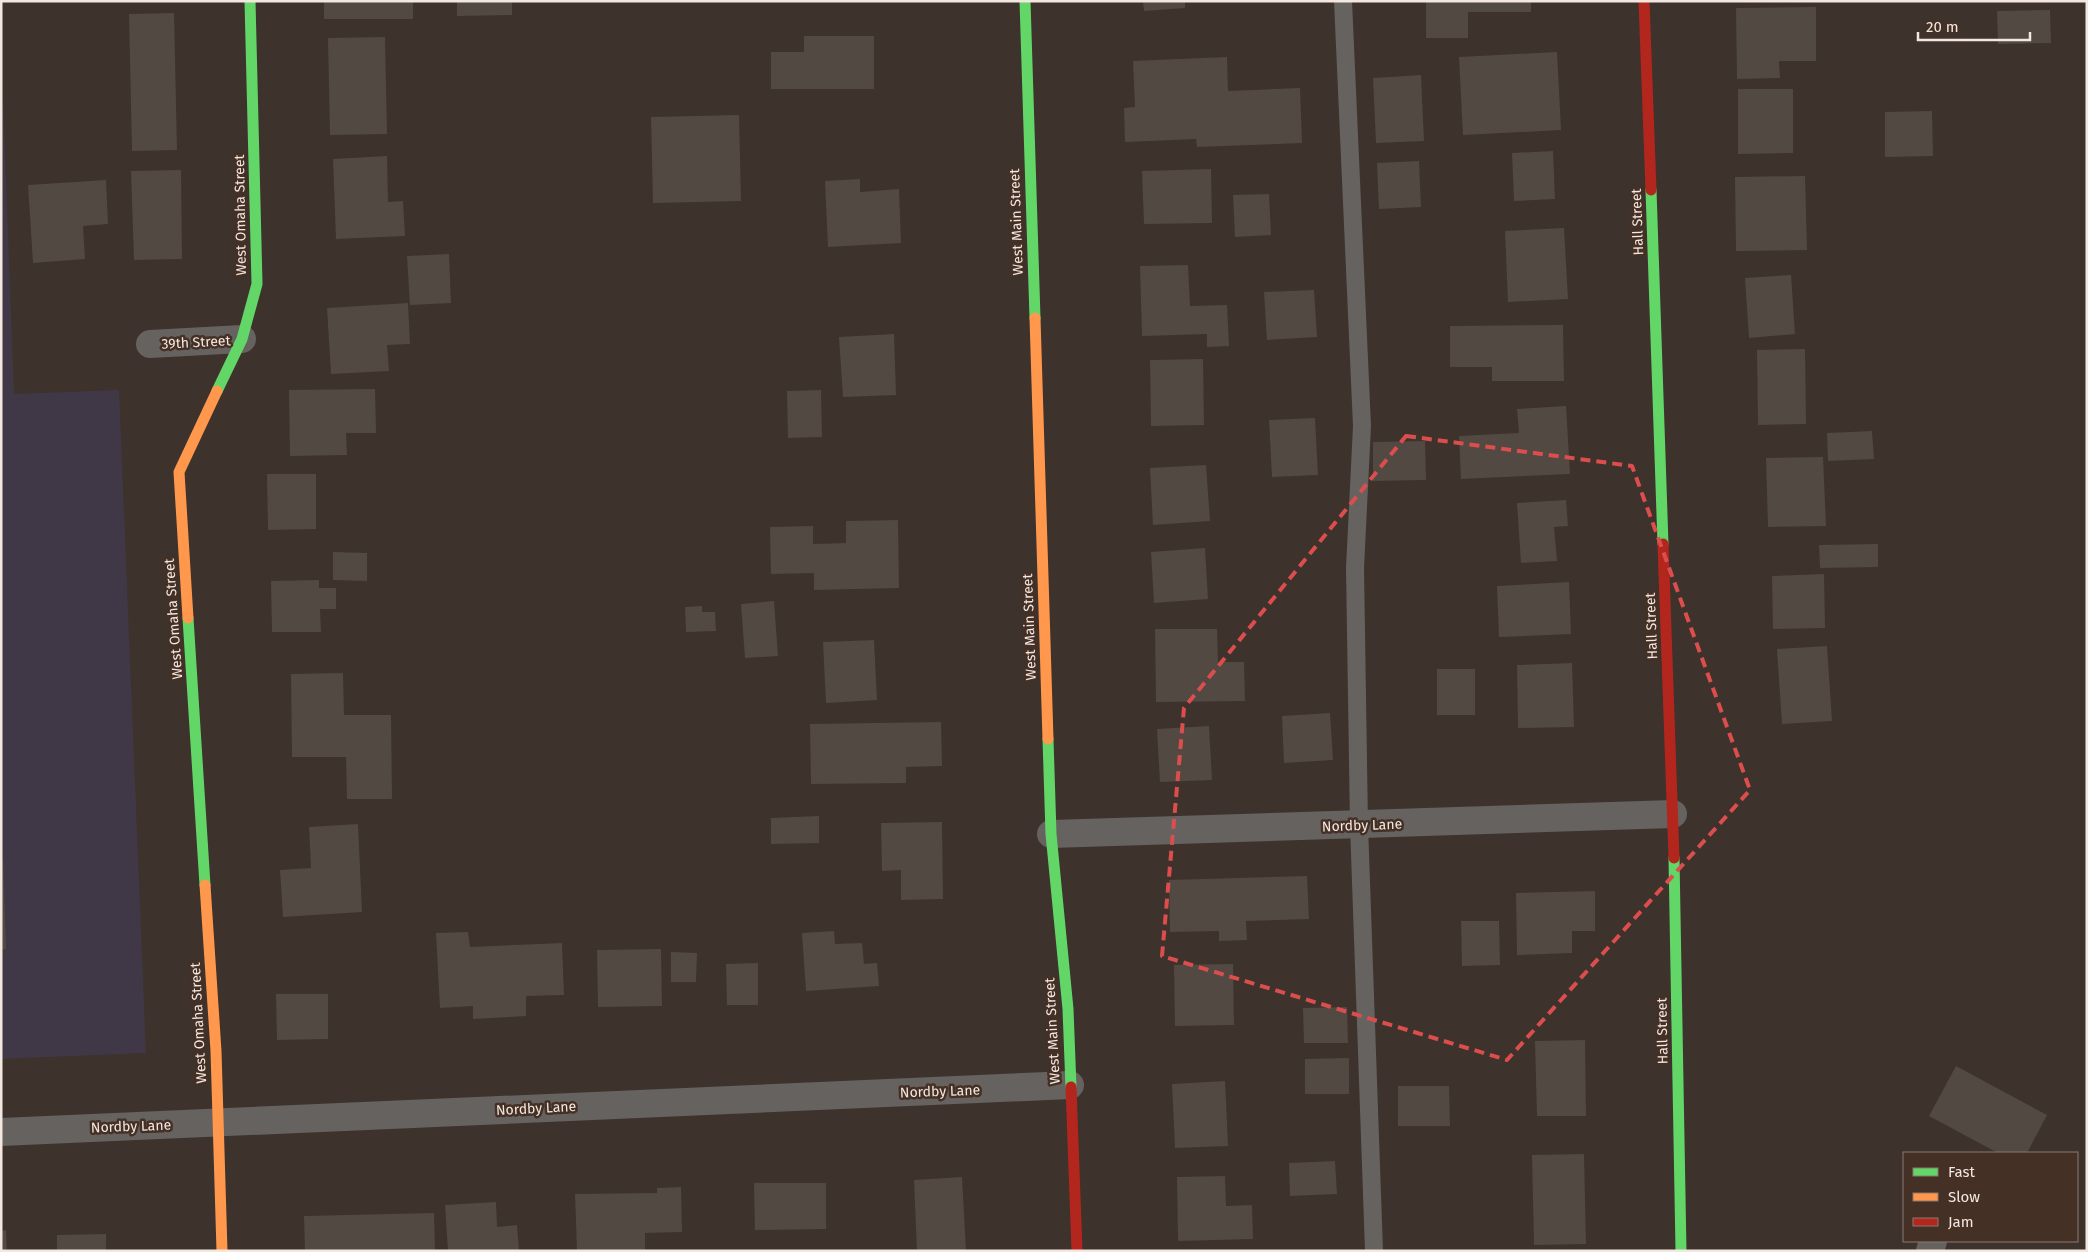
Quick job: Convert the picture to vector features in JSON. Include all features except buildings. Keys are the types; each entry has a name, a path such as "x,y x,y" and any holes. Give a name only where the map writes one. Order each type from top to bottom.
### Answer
{"street":[{"name":"West Omaha Street","path":"222,1251 216,1052 179,472 242,339 257,284 250,1"},
{"name":"West Main Street","path":"1024,1 1051,834 1068,1009 1077,1251"},
{"name":"Hall Street","path":"1644,1 1673,814 1681,1251"},
{"name":"39th Street","path":"150,344 242,339"},
{"name":"Nordby Lane","path":"1051,834 1673,814"},
{"name":"Nordby Lane","path":"1,1132 1070,1085"}],"lane":[{"path":"1343,1 1362,426 1355,568 1359,825 1374,1251"}],"highlighted area":[{"path":"1406,436 1632,466 1750,790 1507,1060 1162,956 1184,708"}],"shaded area":[{"path":"1,44 14,394 119,390 146,1053 1,1059"}],"traffic: fast":[{"path":"217,391 242,339 257,284 250,1"},
{"path":"1025,1 1035,318"},
{"path":"1651,190 1663,544"},
{"path":"188,618 205,885"},
{"path":"1048,739 1051,834 1068,1009 1071,1087"},
{"path":"1674,858 1681,1251"}],"traffic: slow":[{"path":"1035,318 1048,739"},
{"path":"188,618 179,472 217,391"},
{"path":"205,885 216,1051 222,1251"}],"traffic: jam":[{"path":"1644,1 1651,190"},
{"path":"1663,544 1674,858"},
{"path":"1071,1087 1077,1251"}]}
